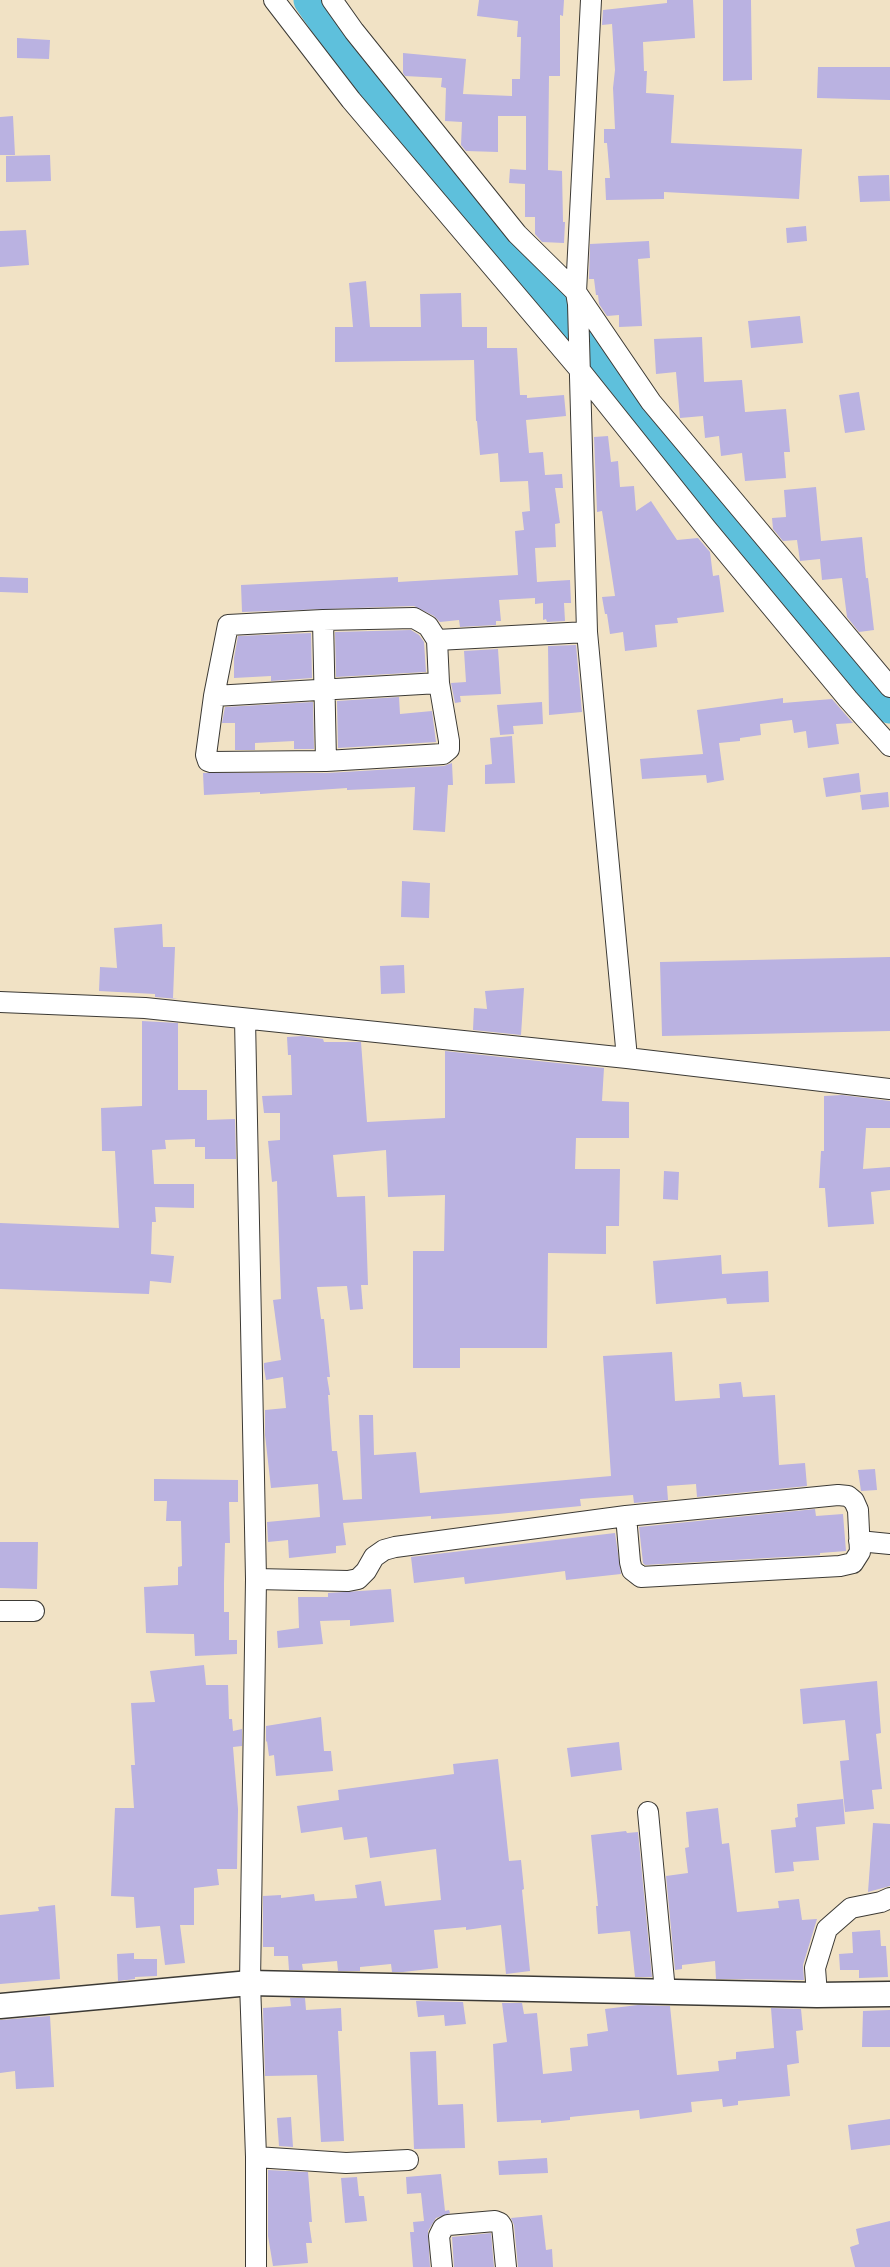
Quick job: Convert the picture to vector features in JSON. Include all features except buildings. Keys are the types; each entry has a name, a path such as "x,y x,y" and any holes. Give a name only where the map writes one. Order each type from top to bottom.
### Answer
{"street":[{"path":"274,0 351,100 579,365 721,546 890,746"},
{"path":"332,0 354,31 518,234 577,298 651,402 890,687"},
{"path":"591,0 577,298 587,632 627,1058"},
{"path":"414,618 428,626 438,640 439,683 449,741 449,749 443,754 326,761 211,762 206,754 214,696 228,625 414,618"},
{"path":"323,620 326,761"},
{"path":"438,640 587,632"},
{"path":"214,696 439,683"},
{"path":"0,1002 145,1008 627,1058 890,1089"},
{"path":"245,1019 256,1579 250,1983 256,2267"},
{"path":"256,1579 348,1581 357,1579 366,1571 374,1557 384,1550 626,1516 848,1496 854,1501 858,1510 857,1558 853,1563 840,1566 641,1577 632,1570 630,1562 626,1516"},
{"path":"859,1541 890,1544"},
{"path":"0,1611 34,1611"},
{"path":"648,1812 665,1991"},
{"path":"818,1995 815,1968 827,1929 850,1908 890,1898"},
{"path":"0,2006 250,1983 818,1995 890,1994"},
{"path":"255,2157 346,2163 408,2160"},
{"path":"442,2267 440,2236 443,2228 495,2221 502,2226 506,2267"}],"waterway":[{"path":"310,0 382,104 890,707"}]}
